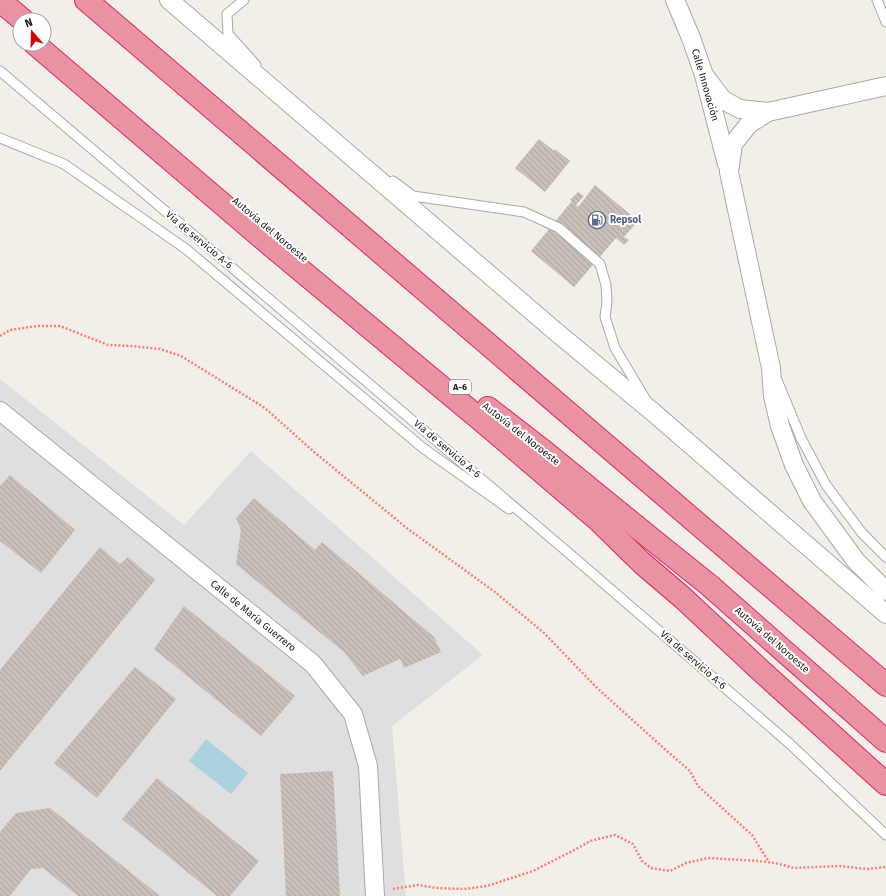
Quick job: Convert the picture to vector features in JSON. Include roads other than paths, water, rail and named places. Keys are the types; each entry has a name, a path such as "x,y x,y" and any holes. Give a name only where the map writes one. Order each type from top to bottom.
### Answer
{"highway":[{"path":"86,0 886,685"},
{"path":"0,1 13,12"},
{"path":"0,14 12,24"},
{"name":"Autovía del Noroeste","path":"52,45 431,364 546,453 709,585 882,737"},
{"path":"44,52 268,243 475,415 598,520 642,563 689,603 758,669 886,784"},
{"path":"598,520 653,558 847,720 882,737"}],"street":[{"path":"169,0 555,331 654,413 886,614"},
{"name":"Calle Innovación","path":"675,0 691,38 704,75 729,172 771,368 773,396 780,426 794,464 812,501 856,561 886,591"},
{"path":"704,75 723,100 740,109 768,112 886,86"},
{"path":"729,172 733,144 749,124 768,112"},
{"name":"Calle de María Guerrero","path":"0,411 313,664 353,714 368,766 375,894"}],"lane":[{"path":"244,0 226,14 228,34 306,118 413,196 524,212 559,228 600,264 606,285 607,302 605,317 615,348 654,413"},
{"path":"877,0 886,22"},
{"name":"Vía de servicio A-6","path":"0,71 564,549 790,744 886,835"},
{"path":"0,138 64,164 186,249 423,448 564,549"},
{"path":"771,368 801,438 826,486 862,533 886,557"}],"water":[{"path":"206,739 248,773 231,794 189,761"}],"place":[{"name":"Repsol","path":"597,220"}]}
